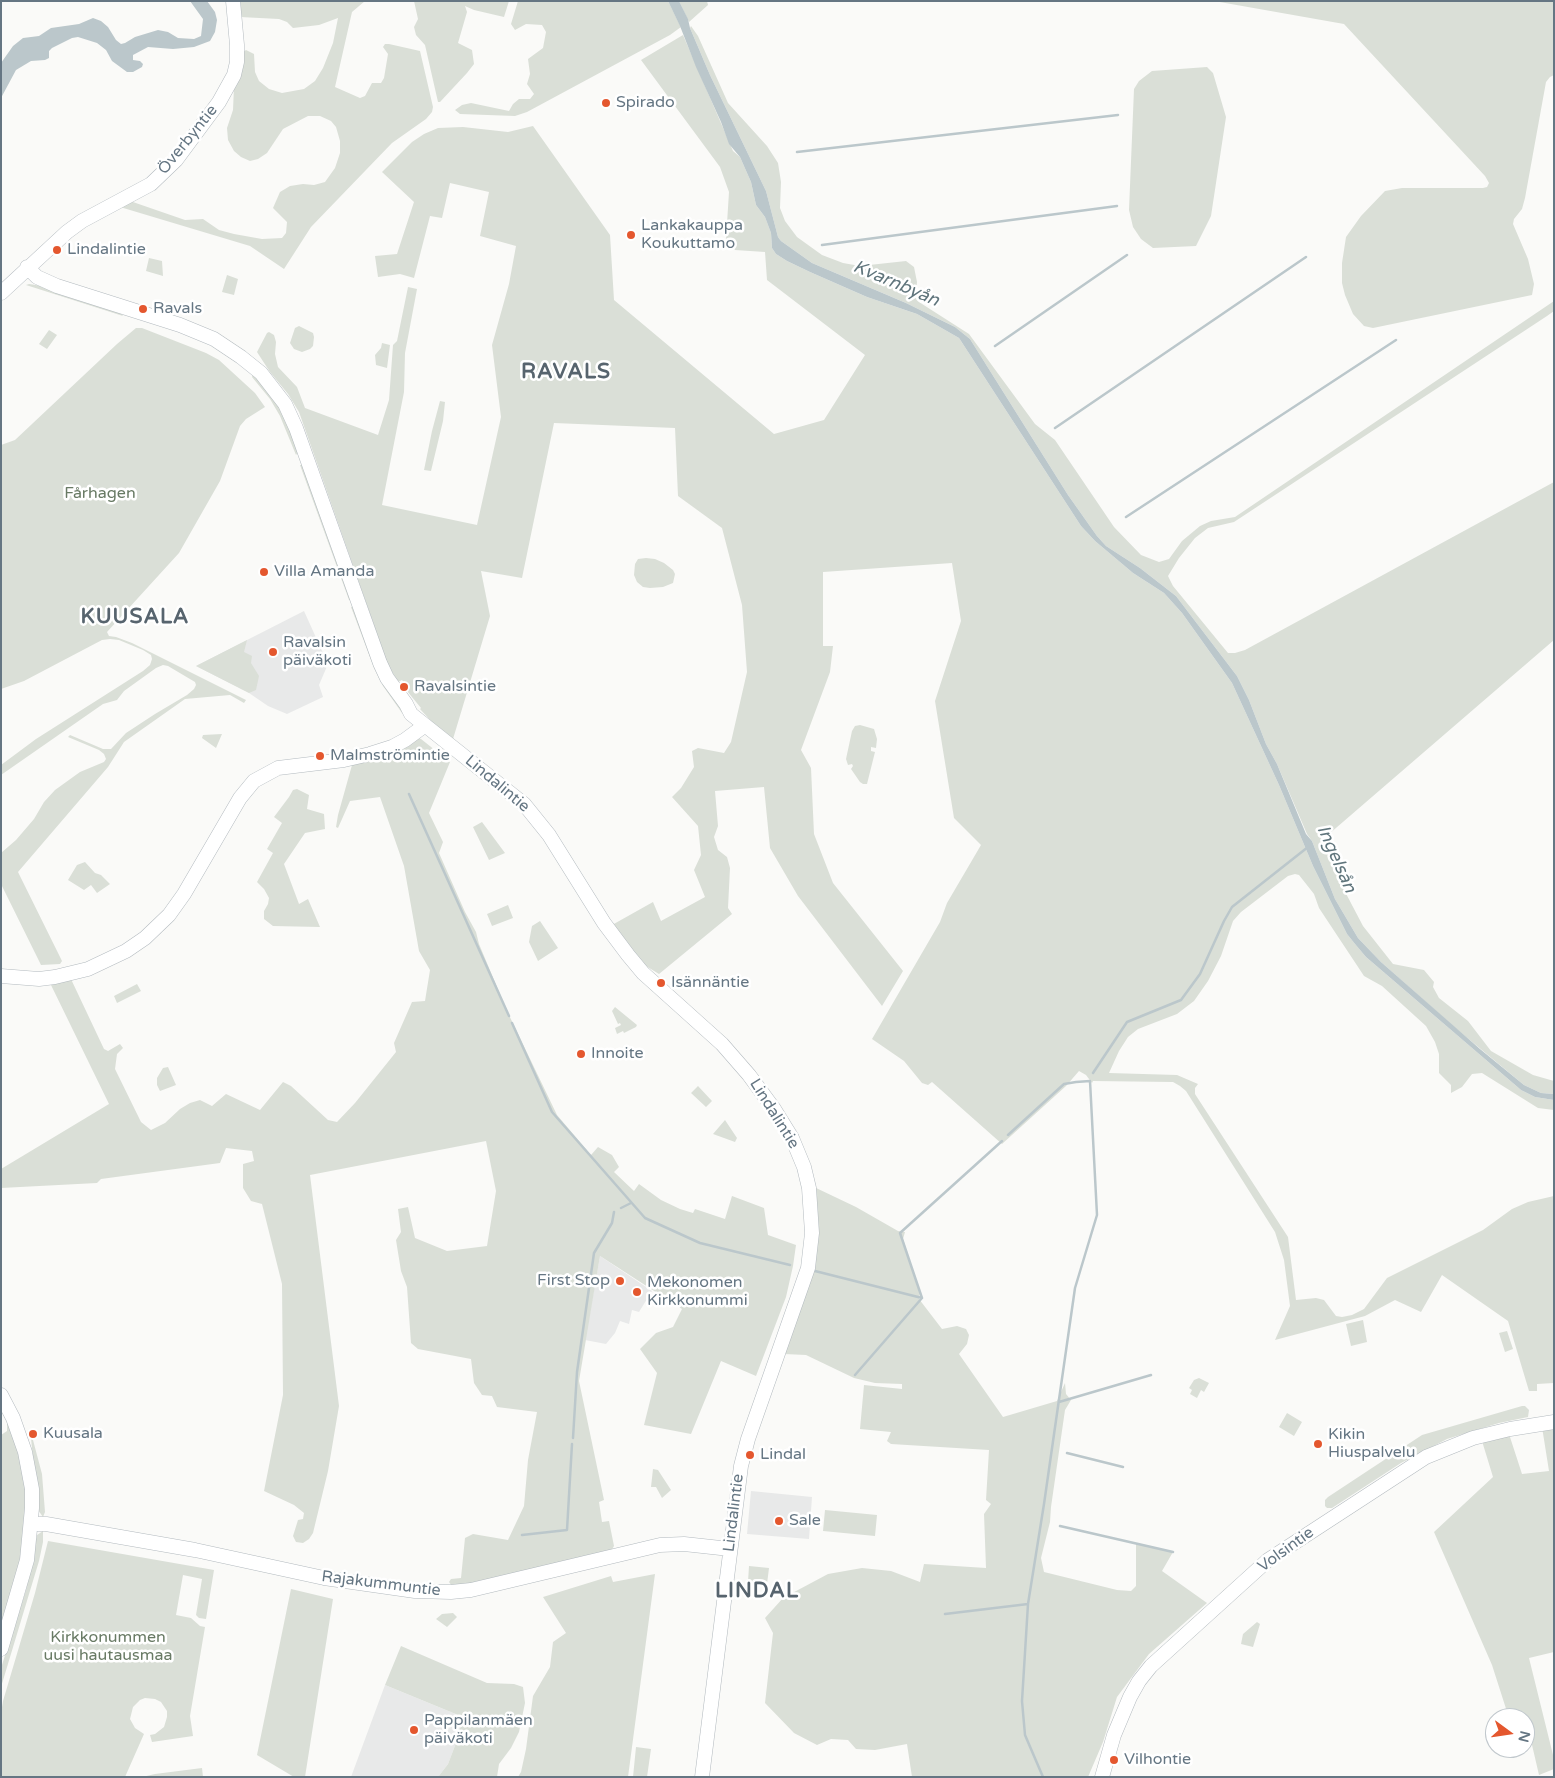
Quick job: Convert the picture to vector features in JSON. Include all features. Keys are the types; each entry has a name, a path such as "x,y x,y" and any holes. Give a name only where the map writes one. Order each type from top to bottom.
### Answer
{"street":[{"name":"Överbyntie","path":"1,293 67,232 82,221 151,184 176,160 219,102 234,75 238,45 233,1"},
{"name":"Lindalintie","path":"27,268 37,277 57,286 180,325 214,339 242,356 261,373 285,404 296,428 380,663 387,678 411,714 524,804 549,835 604,923 628,955 643,973 722,1044 749,1074 774,1109 798,1151 809,1188 812,1233 808,1268 744,1454 738,1478 702,1777"},
{"path":"1,976 40,979 55,977 88,969 126,951 145,938 169,915 240,798 254,781 278,768 344,760 392,747 406,740 422,723"},
{"path":"1,1395 13,1418 25,1452 32,1489 27,1560 1,1648"},
{"name":"Volsintie","path":"1102,1777 1114,1735 1139,1681 1151,1666 1268,1560 1426,1457 1474,1438 1528,1425 1554,1422"},
{"name":"Rajakummuntie","path":"31,1524 46,1524 195,1550 324,1578 414,1591 451,1592 471,1590 660,1545 684,1544 730,1550"}],"shaded area":[{"path":"190,1 207,1 215,12 217,20 215,32 210,41 194,47 173,49 148,47 133,55 133,60 140,61 143,64 142,67 133,72 127,72 112,61 106,50 97,43 78,37 72,38 52,48 49,51 49,58 31,61 16,70 1,98 1,63 13,46 23,38 39,36 51,28 79,24 93,18 101,21 108,27 116,40 121,44 135,37 158,30 168,32 178,38 194,39 201,36 203,19"},
{"path":"668,1 679,1 688,19 710,75 766,191 778,237 781,241 812,263 906,303 955,327 970,339 1068,495 1097,536 1106,546 1140,568 1176,596 1237,676 1306,834 1312,841 1335,899 1358,938 1381,962 1480,1049 1524,1085 1541,1093 1554,1094 1554,1100 1535,1097 1521,1090 1366,957 1347,934 1313,866 1279,785 1232,683 1182,613 1164,593 1133,573 1095,541 1081,526 959,338 917,314 867,297 810,272 776,254 772,248 771,233 765,217 756,205 751,182 740,157 729,144"},
{"name":"Ravalsin päiväkoti","path":"304,611 328,664 319,685 323,697 287,714 268,706 249,693 196,666"},
{"path":"600,1256 652,1291 639,1312 632,1310 629,1324 620,1321 615,1333 606,1344 585,1340"},
{"path":"751,1491 812,1497 809,1539 747,1534"},
{"name":"Pappilanmäen päiväkoti","path":"385,1685 463,1717 448,1764 438,1777 351,1777"}],"green space":[{"path":"238,1 365,1 352,12 335,87 360,98 365,96 372,83 381,83 384,78 388,54 383,47 385,44 389,44 420,51 433,107 432,112 426,119 392,143 311,227 284,269 250,246 120,207 130,201 185,220 203,219 219,230 234,234 262,239 282,238 286,233 287,222 273,208 280,192 290,186 314,185 325,182 335,168 340,153 340,141 336,127 331,121 320,116 308,116 283,129 267,153 258,159 250,161 234,151 228,140 227,128 233,110 234,87 243,52 246,50 254,54 255,72 259,81 269,89 282,93 304,89 315,81 323,68 333,43 338,18 319,25 293,28 287,22 279,19 240,17"},
{"path":"414,1 509,1 504,17 465,6 467,12 458,43 472,50 474,64 440,102 438,102 425,45 416,35 414,27 418,19"},
{"path":"518,1 668,1 681,27 670,35 527,112 515,116 460,114 455,110 462,105 471,103 509,111 519,99 530,99 534,94 527,84 530,74 528,59 543,48 546,32 542,25 526,24 515,30 511,24"},
{"path":"679,1 707,1 708,5 689,22"},
{"path":"1214,1 1554,1 1554,75 1546,82 1525,198 1522,209 1514,219 1513,224 1528,259 1534,284 1532,295 1373,328 1364,326 1353,314 1342,283 1342,263 1346,237 1361,216 1385,191 1402,188 1483,188 1487,187 1489,183 1485,176 1344,24"},
{"path":"691,26 698,36 728,103 767,146 778,163 781,182 780,208 785,221 797,237 822,255 843,263 860,266 906,261 914,267 917,282 916,293 919,302 969,334 1035,424 1055,440 1114,527 1141,555 1159,562 1169,559 1182,541 1200,526 1211,521 1235,517 1554,301 1554,311 1547,316 1234,522 1208,528 1195,538 1168,576 1173,586 1228,653 1235,653 1245,650 1554,482 1554,640 1329,834 1334,863 1342,886 1363,926 1393,964 1424,970 1434,982 1433,987 1439,998 1468,1021 1491,1051 1533,1075 1554,1081 1554,1094 1541,1093 1524,1085 1453,1026 1381,962 1358,938 1335,899 1312,841 1307,834 1277,764 1266,744 1249,700 1237,676 1176,596 1140,568 1106,546 1097,536 1068,495 970,339 955,327 906,303 812,263 781,241 778,237 766,191 710,75 690,28"},
{"path":"683,35 733,151 740,157 751,182 756,205 765,217 771,233 772,248 776,254 810,272 867,297 917,314 959,338 1081,526 1095,541 1133,573 1164,593 1182,613 1232,683 1279,785 1313,866 1347,934 1366,957 1521,1090 1535,1097 1554,1100 1554,1110 1538,1108 1482,1073 1472,1074 1462,1087 1451,1093 1451,1085 1439,1073 1439,1054 1426,1026 1382,986 1364,976 1319,908 1314,894 1299,875 1295,874 1288,876 1241,912 1233,921 1221,956 1208,981 1194,1001 1177,1014 1138,1029 1128,1037 1109,1073 1177,1075 1198,1084 1195,1088 1195,1094 1288,1237 1296,1300 1316,1298 1324,1300 1336,1316 1352,1315 1364,1309 1387,1278 1483,1230 1512,1209 1528,1202 1554,1196 1554,1383 1537,1384 1537,1391 1529,1391 1508,1321 1442,1275 1421,1312 1395,1300 1365,1316 1275,1340 1290,1306 1284,1260 1275,1232 1186,1091 1173,1082 1093,1081 1092,1083 1086,1075 1079,1071 1066,1086 1002,1144 932,1082 928,1085 922,1083 904,1061 872,1039 940,922 947,903 981,845 954,818 935,701 961,621 952,563 823,572 823,646 833,646 830,672 801,750 811,768 814,834 833,883 903,971 882,1006 798,896 770,848 764,787 715,791 718,826 714,837 718,850 727,857 730,868 728,908 732,914 659,974 646,966 629,948 612,925 653,902 661,921 705,897 694,870 701,855 698,826 672,797 681,788 694,767 692,751 698,748 724,753 731,742 747,672 742,605 722,528 678,496 675,428 554,423 522,578 481,571 490,616 453,739 432,722 420,709 407,691 409,689 402,680 398,682 388,665 299,412 257,352 267,333 269,332 274,335 278,367 297,387 305,408 378,435 389,400 393,345 397,341 408,287 417,289 405,353 404,392 382,505 477,525 501,417 492,345 509,284 516,246 480,236 489,192 450,183 442,218 430,216 414,278 400,274 378,277 375,256 397,254 414,202 382,172 412,142 438,128 463,127 508,132 533,126 610,235 614,300 774,434 824,420 865,355 767,280 765,252 735,250 726,239 729,192 720,167 641,60"},
{"path":"1207,67 1213,73 1226,117 1211,216 1196,246 1153,248 1141,239 1133,227 1129,210 1134,89 1139,81 1152,71"},
{"path":"149,258 162,261 163,276 146,271"},
{"path":"227,275 238,279 234,295 222,292"},
{"path":"26,285 49,287 119,311 123,316"},
{"path":"299,326 313,333 314,337 313,346 302,352 294,349 290,343 295,328"},
{"name":"Fårhagen","path":"136,328 142,328 219,360 255,393 265,407 246,419 240,426 220,481 179,553 107,632 109,636 132,643 246,700 244,703 230,695 185,699 124,742 108,767 18,872 62,961 60,964 41,965 1,884 1,853 16,840 34,819 44,802 55,790 80,772 104,762 106,759 99,750 68,737 70,735 103,749 111,749 126,733 187,695 196,685 195,682 168,666 163,665 156,668 124,691 117,700 103,704 1,775 1,765 36,739 143,671 150,665 152,659 151,655 143,650 119,640 102,640 24,681 1,689 1,445 15,440"},
{"path":"49,330 57,335 47,349 39,344"},
{"path":"382,343 390,345 387,368 376,365 375,355 381,348"},
{"path":"253,373 281,407 299,451 296,455 280,416 270,399 252,377"},
{"path":"440,401 445,402 443,421 431,471 424,470 432,431"},
{"path":"300,465 302,465 351,600 349,600"},
{"path":"646,558 664,563 673,570 675,574 673,583 663,587 650,588 643,587 637,582 634,575 635,564 638,559"},
{"path":"353,606 406,715 402,713 383,686 374,668 351,607"},
{"path":"247,640 244,652 252,656 251,663 259,676 256,690 249,693 196,666"},
{"path":"860,725 874,729 877,739 876,748 871,747 871,751 875,752 867,784 860,782 851,769 852,764 848,765 846,759 852,731 855,726"},
{"path":"222,734 216,748 202,738 203,735"},
{"path":"418,738 450,762 429,813 443,842 439,853 476,932 479,944 507,1011 557,1115 591,1155 598,1147 612,1155 619,1167 614,1172 634,1191 639,1184 661,1200 680,1209 693,1213 695,1209 725,1219 732,1196 764,1208 768,1235 796,1245 786,1297 756,1376 721,1361 691,1434 644,1425 657,1373 640,1349 656,1333 673,1327 682,1309 600,1256 579,1381 604,1500 599,1502 602,1522 609,1521 614,1546 611,1551 467,1585 452,1586 449,1582 451,1579 461,1578 465,1538 473,1534 508,1540 524,1506 528,1460 537,1412 497,1407 492,1396 482,1395 474,1383 471,1359 418,1349 411,1343 407,1287 401,1271 396,1240 401,1232 398,1209 408,1207 415,1238 447,1251 487,1246 496,1191 486,1141 310,1175 339,1406 328,1471 313,1533 303,1543 296,1542 293,1536 298,1520 303,1519 304,1513 294,1505 264,1491 283,1395 282,1284 262,1204 251,1201 243,1188 243,1164 254,1161 252,1151 226,1148 220,1163 101,1179 97,1183 1,1188 1,1169 109,1104 51,985 70,977 104,1049 108,1051 120,1044 123,1048 117,1054 115,1069 141,1122 151,1130 165,1123 180,1109 190,1103 200,1100 212,1106 226,1094 260,1110 283,1082 291,1086 328,1120 337,1122 355,1103 396,1052 394,1043 412,1002 425,1001 430,970 419,951 404,866 380,797 350,801 338,828 336,827 338,815 352,765"},
{"path":"297,789 309,795 307,809 324,814 325,829 305,833 284,864 299,904 308,899 320,927 273,926 264,919 264,911 269,898 257,882 273,853 267,849 282,823 274,817 293,790"},
{"path":"482,822 505,853 489,860 473,827"},
{"path":"85,862 95,873 101,875 110,884 97,893 91,885 84,890 68,880 77,865"},
{"path":"508,905 513,918 492,926 487,914"},
{"path":"540,921 558,948 538,961 529,942 532,926"},
{"path":"137,984 141,991 117,1003 114,996"},
{"path":"615,1007 637,1025 636,1027 617,1034 615,1028 621,1025 620,1023 618,1024 612,1011"},
{"path":"168,1067 176,1085 160,1091 157,1085 157,1078 163,1068"},
{"path":"698,1086 712,1101 706,1107 691,1093"},
{"path":"725,1120 737,1138 735,1142 713,1134"},
{"path":"814,1187 856,1207 898,1231 905,1232 903,1239 920,1292 919,1299 942,1329 957,1326 966,1329 969,1335 967,1344 959,1354 1003,1417 1057,1401 1065,1383 1066,1394 1071,1400 1065,1410 1050,1522 1041,1558 1044,1572 1117,1590 1131,1591 1136,1586 1136,1544 1173,1552 1162,1571 1207,1603 1149,1654 1117,1697 1103,1742 1088,1777 912,1777 907,1744 875,1750 856,1749 848,1740 831,1739 817,1745 794,1733 765,1703 773,1633 765,1618 783,1598 828,1574 862,1568 891,1571 920,1582 924,1564 986,1568 984,1514 991,1504 986,1500 989,1450 891,1444 887,1441 891,1432 860,1429 864,1385 902,1389 902,1384 875,1383 854,1378 806,1355 784,1354 812,1274"},
{"path":"1363,1320 1367,1342 1351,1346 1346,1324"},
{"path":"1507,1331 1513,1349 1505,1352 1499,1333"},
{"path":"1199,1378 1209,1383 1204,1392 1201,1390 1197,1398 1190,1394 1192,1390 1189,1388 1194,1380"},
{"path":"1522,1406 1529,1410 1528,1417 1499,1423 1447,1439 1401,1463 1332,1508 1325,1506 1325,1500 1328,1497 1422,1435"},
{"path":"1287,1413 1302,1422 1294,1436 1279,1427"},
{"path":"7,1422 17,1438 28,1490 22,1568 1,1635 1,1435 7,1431"},
{"path":"1542,1427 1554,1427 1554,1652 1529,1658 1554,1759 1554,1769 1539,1775 1535,1758 1535,1708 1506,1708 1492,1665 1434,1532 1493,1477 1482,1441 1509,1434 1522,1474 1549,1471"},
{"path":"31,1438 42,1474 45,1512 43,1517 38,1510"},
{"path":"653,1469 658,1470 671,1490 662,1498 656,1487 651,1487"},
{"path":"825,1510 877,1515 875,1536 823,1531"},
{"path":"43,1531 39,1561 1,1687 1,1668 26,1590 37,1535"},
{"name":"Kirkkonummen uusi hautausmaa","path":"48,1541 214,1570 206,1619 199,1618 196,1615 202,1579 183,1575 176,1615 191,1618 200,1626 205,1627 190,1716 193,1736 152,1742 150,1735 155,1734 164,1727 167,1711 161,1702 155,1699 145,1698 140,1700 133,1707 130,1719 135,1728 144,1734 125,1777 1,1777 1,1713 3,1701 35,1593"},
{"path":"749,1566 769,1568 767,1584 748,1582"},
{"path":"655,1574 628,1777 518,1777 521,1772 526,1749 533,1696 550,1667 553,1642 566,1633 543,1597 611,1576 613,1582"},
{"path":"291,1589 333,1599 305,1777 294,1777 257,1755"},
{"path":"453,1613 457,1617 447,1627 436,1619 442,1614"},
{"path":"1257,1622 1260,1624 1253,1647 1241,1644 1243,1634"},
{"path":"401,1646 487,1683 514,1684 523,1687 525,1703 519,1732 511,1748 499,1764 497,1777 438,1777 448,1764 463,1717 385,1685"},
{"path":"636,1747 651,1749 647,1777 633,1777"},
{"path":"202,1768 203,1777 142,1777 155,1774"}],"waterway":[{"path":"797,152 1118,115"},
{"path":"822,245 1117,206"},
{"path":"995,346 1127,255"},
{"path":"1055,428 1306,257"},
{"path":"1126,517 1396,340"},
{"path":"409,794 509,1016"},
{"path":"1093,1073 1127,1022 1181,1000 1200,974 1232,907 1308,847"},
{"path":"512,1023 552,1112 645,1218 700,1243 790,1265"},
{"path":"1008,1135 1064,1084 1090,1081 1097,1215 1075,1288 1028,1604 1022,1701 1025,1735 1043,1777"},
{"path":"815,1271 922,1298 900,1233 1002,1141"},
{"path":"621,1208 631,1203"},
{"path":"573,1438 577,1372 594,1253 612,1223 614,1212"},
{"path":"855,1375 922,1298"},
{"path":"1059,1402 1151,1375"},
{"path":"522,1535 567,1530 572,1444"},
{"path":"1067,1453 1123,1467"},
{"path":"1060,1526 1173,1552"},
{"path":"945,1614 1028,1604"}],"place":[{"name":"Spirado","path":"606,103"},
{"name":"Lankakauppa Koukuttamo","path":"631,235"},
{"name":"Lindalintie","path":"57,250"},
{"name":"Ravals","path":"143,309"},
{"name":"Villa Amanda","path":"264,572"},
{"name":"Ravalsin päiväkoti","path":"273,652"},
{"name":"Ravalsintie","path":"404,687"},
{"name":"Malmströmintie","path":"320,756"},
{"name":"Isännäntie","path":"661,983"},
{"name":"Innoite","path":"581,1054"},
{"name":"First Stop","path":"620,1281"},
{"name":"Mekonomen Kirkkonummi","path":"637,1292"},
{"name":"Kuusala","path":"33,1434"},
{"name":"Kikin Hiuspalvelu","path":"1318,1444"},
{"name":"Lindal","path":"750,1455"},
{"name":"Sale","path":"779,1521"},
{"name":"Pappilanmäen päiväkoti","path":"414,1730"},
{"name":"Vilhontie","path":"1114,1760"}],"district":[{"name":"RAVALS","path":"566,372"},
{"name":"KUUSALA","path":"135,617"},
{"name":"LINDAL","path":"757,1591"}],"water label":[{"name":"Kvarnbyån","path":"896,284"},
{"name":"Ingelsån","path":"1336,859"}]}
